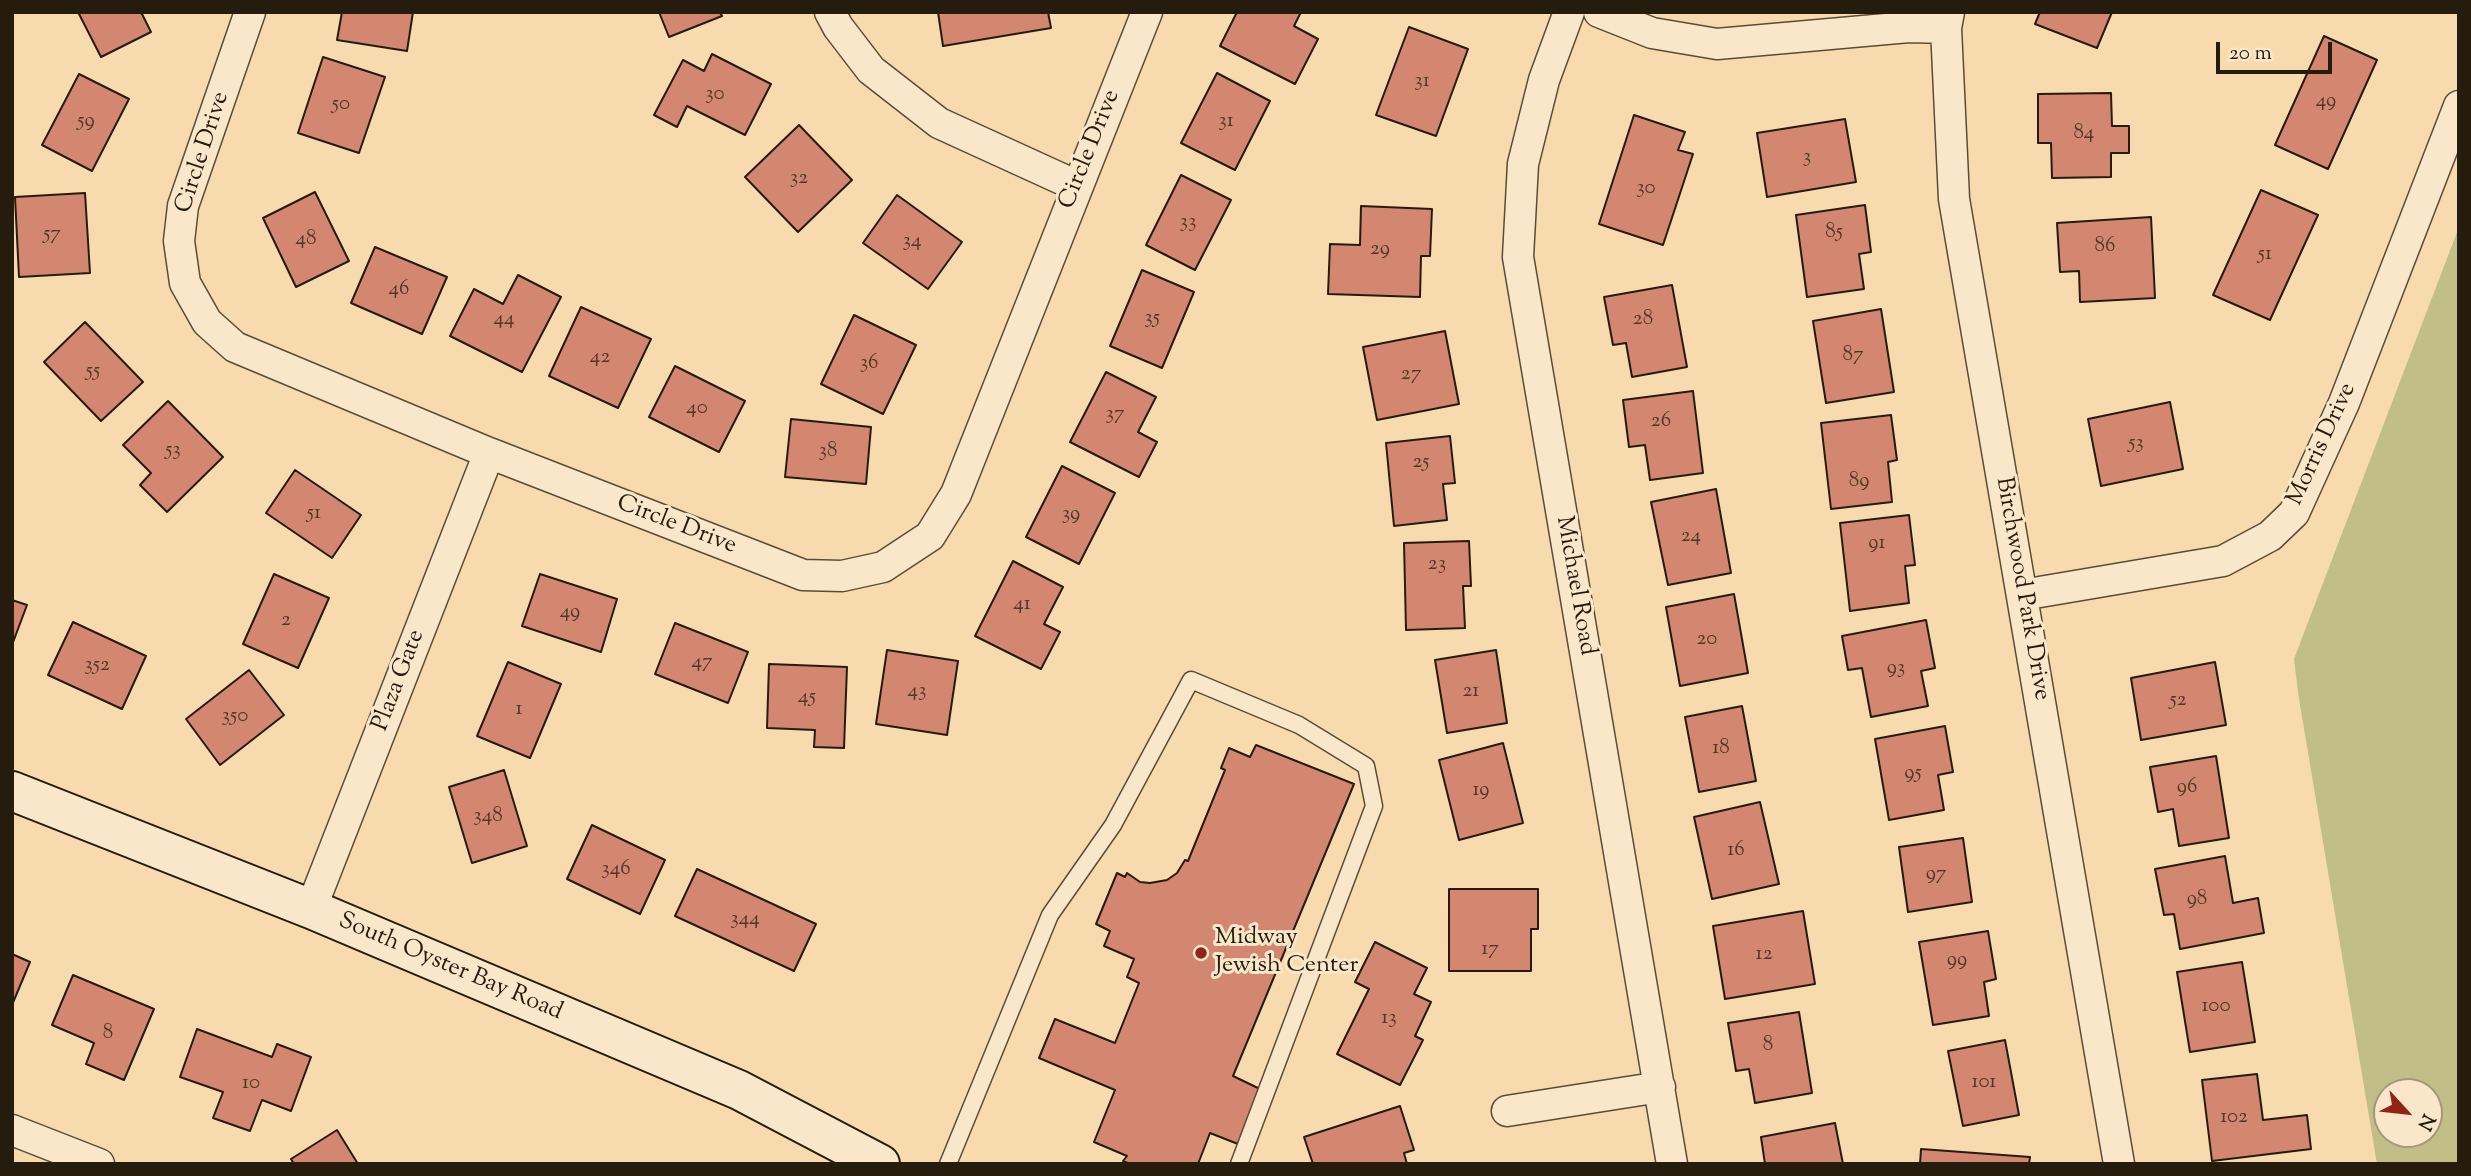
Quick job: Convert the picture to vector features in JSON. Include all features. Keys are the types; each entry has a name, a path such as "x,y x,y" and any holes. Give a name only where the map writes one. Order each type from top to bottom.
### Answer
{"main road":[{"name":"South Oyster Bay Road","path":"12,791 311,909 739,1090 880,1164"}],"street":[{"name":"Circle Drive","path":"250,12 183,206 179,241 185,284 206,322 235,346 489,453 803,575 842,576 883,567 930,536 956,494 1147,12"},
{"path":"830,12 838,27 871,70 939,122 1077,186"},
{"name":"Michael Road","path":"1569,12 1544,80 1523,164 1518,257 1672,1164"},
{"path":"1600,12 1651,33 1717,44 1909,27 1947,20"},
{"name":"Birchwood Park Drive","path":"1947,20 1954,199 2119,1164"},
{"name":"Morris Drive","path":"2022,595 2223,561 2270,536 2294,513 2344,403 2459,106"},
{"name":"Plaza Gate","path":"311,909 489,453"},
{"path":"1507,1111 1660,1087"},
{"path":"12,1130 99,1164"}],"lane":[{"path":"948,1164 1051,915 1113,825 1191,680 1298,724 1366,766 1374,806 1238,1164"}],"shaded area":[{"path":"2459,227 2459,1164 2377,1164 2374,1148 2443,1148 2443,1078 2373,1078 2373,1140 2294,659"}],"building":[{"path":"78,12 141,12 151,32 101,57"},
{"path":"342,12 413,12 407,51 337,40"},
{"path":"659,12 720,12 722,16 669,37"},
{"path":"938,12 1048,12 1051,28 943,46"},
{"path":"1237,12 1301,12 1294,26 1318,39 1295,84 1220,46"},
{"path":"2040,12 2112,12 2097,48 2035,24"},
{"path":"1409,27 1468,49 1436,136 1376,115"},
{"path":"2324,36 2377,60 2328,169 2275,145"},
{"path":"712,54 771,84 745,135 687,106 677,127 654,115 683,60 704,71"},
{"path":"323,57 385,77 359,153 298,133"},
{"path":"1217,73 1270,101 1235,170 1181,143"},
{"path":"79,74 129,99 92,171 42,145"},
{"path":"2111,93 2112,126 2129,126 2129,153 2111,153 2111,177 2052,178 2051,143 2038,143 2038,94"},
{"path":"1634,115 1685,132 1678,150 1693,154 1663,245 1599,224"},
{"path":"1845,119 1856,182 1767,197 1757,133"},
{"path":"799,125 852,180 798,232 745,177"},
{"path":"1181,175 1231,200 1195,270 1146,245"},
{"path":"2261,190 2318,215 2270,320 2213,295"},
{"path":"315,192 349,261 296,287 263,218"},
{"path":"85,193 90,273 19,277 15,197"},
{"path":"897,195 962,242 928,289 863,243"},
{"path":"1865,205 1871,252 1859,254 1864,289 1807,297 1796,215"},
{"path":"1361,206 1432,209 1430,256 1421,256 1420,297 1328,294 1330,244 1360,245"},
{"path":"2151,217 2155,298 2080,302 2079,271 2060,272 2057,223"},
{"path":"375,247 447,277 422,334 351,303"},
{"path":"1142,270 1194,292 1162,368 1110,346"},
{"path":"518,275 561,297 522,372 450,336 474,289 503,304"},
{"path":"1672,285 1687,367 1632,377 1626,343 1613,345 1604,297"},
{"path":"581,307 651,339 618,408 549,376"},
{"path":"1881,309 1894,392 1826,403 1813,321"},
{"path":"854,315 916,345 883,414 821,384"},
{"path":"85,322 143,382 101,421 44,362"},
{"path":"1445,331 1459,404 1377,420 1363,347"},
{"path":"675,366 745,401 719,452 649,417"},
{"path":"1106,372 1156,397 1138,432 1157,442 1139,477 1070,442"},
{"path":"1693,391 1703,473 1650,480 1645,445 1629,447 1623,400"},
{"path":"168,401 223,457 167,512 140,485 151,473 123,445"},
{"path":"2170,402 2183,469 2101,486 2088,419"},
{"path":"1891,415 1897,460 1888,462 1892,502 1831,509 1821,423"},
{"path":"791,419 871,427 866,484 785,477"},
{"path":"1450,436 1455,483 1443,484 1447,520 1394,526 1386,443"},
{"path":"1062,466 1115,493 1079,564 1026,537"},
{"path":"295,470 361,515 332,558 266,513"},
{"path":"1716,489 1731,573 1668,585 1651,502"},
{"path":"1909,515 1915,565 1905,566 1909,603 1850,611 1840,523"},
{"path":"1469,541 1471,586 1463,586 1465,628 1406,630 1404,543"},
{"path":"1013,561 1063,587 1044,624 1060,632 1041,669 975,636"},
{"path":"274,574 329,598 298,668 243,644"},
{"path":"540,574 617,599 601,652 522,626"},
{"path":"1734,594 1748,673 1680,686 1666,607"},
{"path":"12,600 27,605 12,645"},
{"path":"1926,620 1935,668 1921,671 1928,706 1871,717 1862,668 1848,670 1842,636"},
{"path":"73,622 146,656 122,709 48,675"},
{"path":"675,623 748,652 728,703 655,674"},
{"path":"887,650 958,661 947,735 876,724"},
{"path":"1496,650 1507,723 1447,733 1435,660"},
{"path":"508,662 561,684 530,758 477,736"},
{"path":"2215,662 2226,725 2141,740 2131,678"},
{"path":"769,664 847,667 844,748 814,747 815,730 767,728"},
{"path":"249,670 284,715 220,765 186,719"},
{"path":"1742,706 1756,781 1699,792 1685,717"},
{"path":"1945,726 1953,772 1938,775 1944,810 1889,820 1875,739"},
{"path":"1503,743 1523,823 1459,840 1439,760"},
{"name":"Midway Jewish Center","path":"1256,745 1354,784 1233,1076 1260,1089 1238,1144 1210,1133 1198,1164 1130,1164 1123,1161 1127,1156 1094,1142 1115,1090 1039,1058 1055,1019 1115,1043 1139,983 1127,977 1134,959 1104,946 1110,931 1096,924 1117,873 1125,877 1127,873 1140,882 1150,883 1167,880 1177,873 1185,860 1188,861 1225,770 1221,768 1229,748 1250,757"},
{"path":"2216,756 2229,838 2179,846 2173,809 2158,812 2150,767"},
{"path":"504,770 527,846 472,863 449,787"},
{"path":"1760,802 1779,884 1712,899 1694,817"},
{"path":"592,825 665,860 640,914 567,879"},
{"path":"1963,838 1972,902 1908,912 1899,847"},
{"path":"2225,856 2233,903 2258,898 2264,933 2180,949 2174,914 2164,915 2155,869"},
{"path":"697,869 816,924 794,971 675,916"},
{"path":"1449,889 1538,889 1538,929 1531,929 1531,971 1449,971"},
{"path":"1803,911 1815,984 1725,999 1713,926"},
{"path":"1988,931 1996,979 1984,982 1989,1016 1933,1025 1919,942"},
{"path":"1375,942 1427,968 1414,994 1431,1002 1415,1036 1423,1040 1400,1085 1337,1054 1369,989 1355,982"},
{"path":"12,954 30,962 12,1005"},
{"path":"2242,962 2255,1042 2190,1052 2177,972"},
{"path":"73,975 154,1009 124,1080 86,1064 94,1043 52,1025"},
{"path":"1799,1012 1812,1093 1755,1103 1749,1069 1736,1071 1728,1023"},
{"path":"197,1029 272,1057 277,1044 311,1057 291,1111 262,1100 250,1131 213,1118 223,1092 180,1077"},
{"path":"2005,1040 2019,1115 1963,1126 1948,1051"},
{"path":"2257,1074 2263,1120 2307,1115 2311,1149 2212,1161 2202,1080"},
{"path":"1400,1106 1414,1150 1404,1153 1407,1164 1313,1164 1304,1137"},
{"path":"1835,1123 1843,1164 1765,1164 1761,1137"},
{"path":"337,1130 358,1164 294,1164 291,1159"},
{"path":"1921,1149 2030,1157 2029,1164 1920,1164"}],"place":[{"name":"Midway Jewish Center","path":"1201,953"}]}
